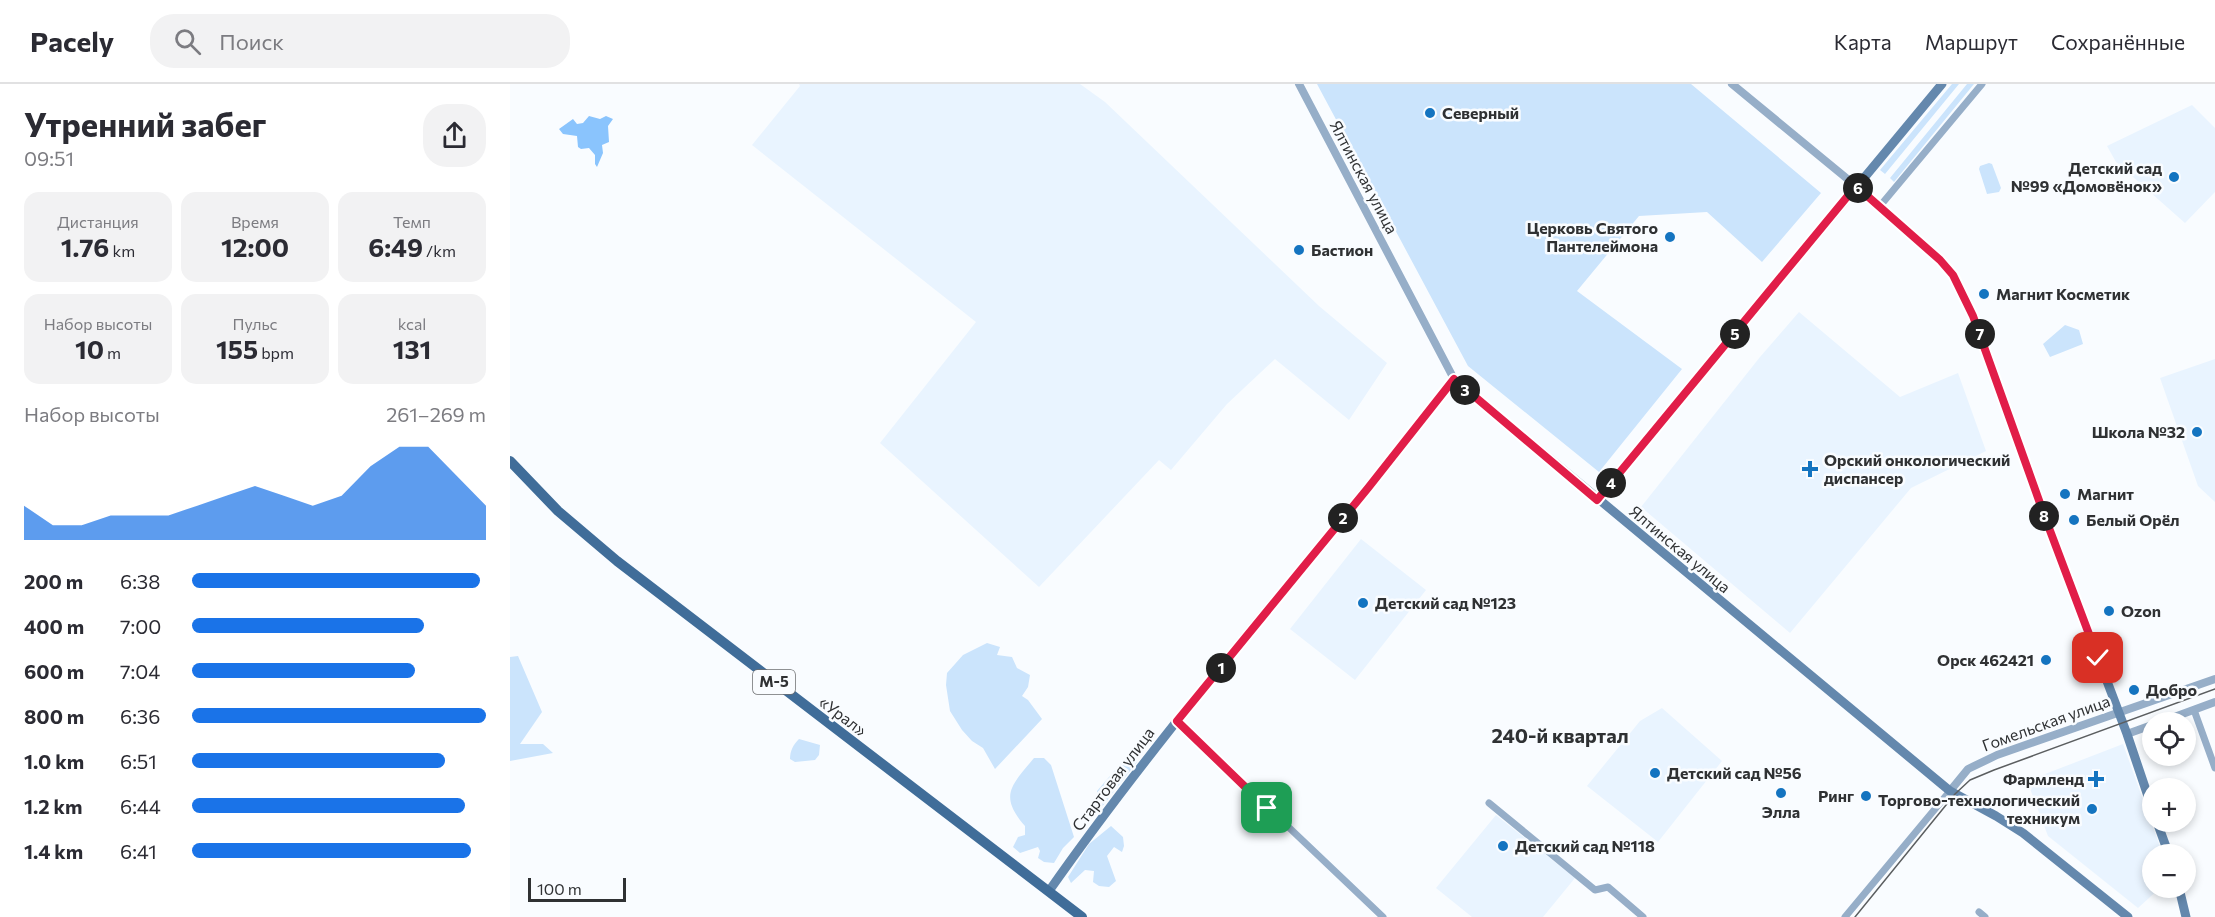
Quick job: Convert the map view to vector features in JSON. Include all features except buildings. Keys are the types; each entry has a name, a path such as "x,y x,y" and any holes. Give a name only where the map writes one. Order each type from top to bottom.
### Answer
{"main road":[{"path":"1597,500 1942,84"},
{"path":"1856,186 1940,260 1953,275 1973,316 2142,778"},
{"name":"Ялтинская улица","path":"1454,379 1950,791 1996,816 2023,834 2128,917"},
{"name":"Стартовая улица","path":"1049,891 1139,767 1368,488 1454,379"},
{"name":"«Урал»","path":"510,461 558,511 617,561 1082,917"},
{"path":"2181,898 2186,917"}],"street":[{"name":"Ялтинская улица","path":"1299,84 1454,379"},
{"path":"1732,84 1856,186"},
{"path":"1880,206 1982,84"},
{"name":"Гомельская улица","path":"1845,917 1968,769 1997,754 2215,679"},
{"path":"2188,712 2215,702"},
{"path":"2194,710 2215,768"},
{"path":"1177,721 1383,917"},
{"path":"2127,734 2142,729"},
{"path":"1489,803 1594,890 1608,887 1643,917"}],"shaded area":[{"path":"799,84 1080,84 1105,102 1319,306 1387,363 1349,420 1275,359 1227,404 1171,470 1159,460 1039,587 880,443 976,322 752,145 800,86"},
{"path":"1317,84 1691,84 1821,193 1762,262 1707,212 1639,216 1577,291 1682,369 1599,472 1468,366"},
{"path":"1952,84 1959,84 1885,174 1880,170"},
{"path":"1967,84 1974,84 1894,182 1890,178"},
{"name":"Детский сад №99 «Домовёнок»","path":"2192,105 2215,128 2215,192 2185,223 2116,162 2107,146"},
{"path":"1992,164 2001,188 1999,192 1987,194 1979,169 1980,166"},
{"name":"Орский онкологический диспансер","path":"1799,312 1900,397 1958,373 1986,451 1911,488 1790,633 1641,507 1760,357"},
{"path":"2065,325 2079,330 2083,344 2050,357 2043,344"},
{"name":"Школа №32","path":"2215,359 2215,502 2198,486 2160,378"},
{"name":"Детский сад №123","path":"1361,539 1426,590 1355,680 1290,629"},
{"path":"987,643 1000,647 997,655 1012,657 1017,668 1030,675 1028,687 1022,696 1028,700 1042,719 995,769 983,748 972,741 962,730 950,711 946,685 947,673 963,655"},
{"path":"518,656 542,712 520,744 543,744 553,753 510,761 510,657"},
{"name":"Детский сад №56","path":"1662,708 1722,761 1658,842 1587,786 1640,721"},
{"path":"799,739 820,745 819,755 815,760 795,762 790,759 792,748"},
{"name":"Торгово-технологический техникум","path":"2123,744 2142,797 2142,832 2155,832 2159,844 2142,844 2142,898 2149,898 2138,908 2048,836 2027,781"},
{"path":"1128,755 1136,758 1137,762 1097,813 1097,791"},
{"path":"1034,758 1044,758 1051,765 1074,837 1063,848 1054,863 1044,862 1038,858 1040,851 1038,847 1020,853 1013,847 1018,837 1025,835 1025,826 1012,806 1011,791 1014,783"},
{"name":"Детский сад №118","path":"1496,815 1575,878 1543,917 1472,917 1436,888"},
{"path":"1111,826 1123,837 1124,846 1122,852 1114,847 1107,856 1116,881 1109,887 1099,886 1093,882 1094,871 1085,870 1071,883 1068,877 1089,844"}],"water":[{"path":"589,116 600,119 606,116 613,119 608,126 609,142 602,145 603,153 597,167 595,155 589,148 578,147 577,136 563,134 559,129 573,119 577,124 583,123"}],"tram line":[{"path":"1855,917 1955,794 1970,780 2215,689"}],"place":[{"name":"Северный","path":"1430,113"},
{"name":"Детский сад №99 «Домовёнок»","path":"2174,177"},
{"name":"Церковь Святого Пантелеймона","path":"1670,237"},
{"name":"Бастион","path":"1299,250"},
{"name":"Магнит Косметик","path":"1984,294"},
{"name":"Школа №32","path":"2197,432"},
{"name":"Орский онкологический диспансер","path":"1810,469"},
{"name":"Магнит","path":"2065,494"},
{"name":"Белый Орёл","path":"2074,520"},
{"name":"Детский сад №123","path":"1363,603"},
{"name":"Ozon","path":"2109,611"},
{"name":"Орск 462421","path":"2046,660"},
{"name":"Добро","path":"2134,690"},
{"name":"Детский сад №56","path":"1655,773"},
{"name":"Фармленд","path":"2096,779"},
{"name":"Элла","path":"1781,793"},
{"name":"Ринг","path":"1866,796"},
{"name":"Торгово-технологический техникум","path":"2092,809"},
{"name":"Детский сад №118","path":"1503,846"}],"district":[{"name":"240-й квартал","path":"1560,736"}],"route":[{"path":"1267,808 1177,721 1454,379 1597,500 1856,186 1940,260 1953,275 1973,316 2098,658"}]}
